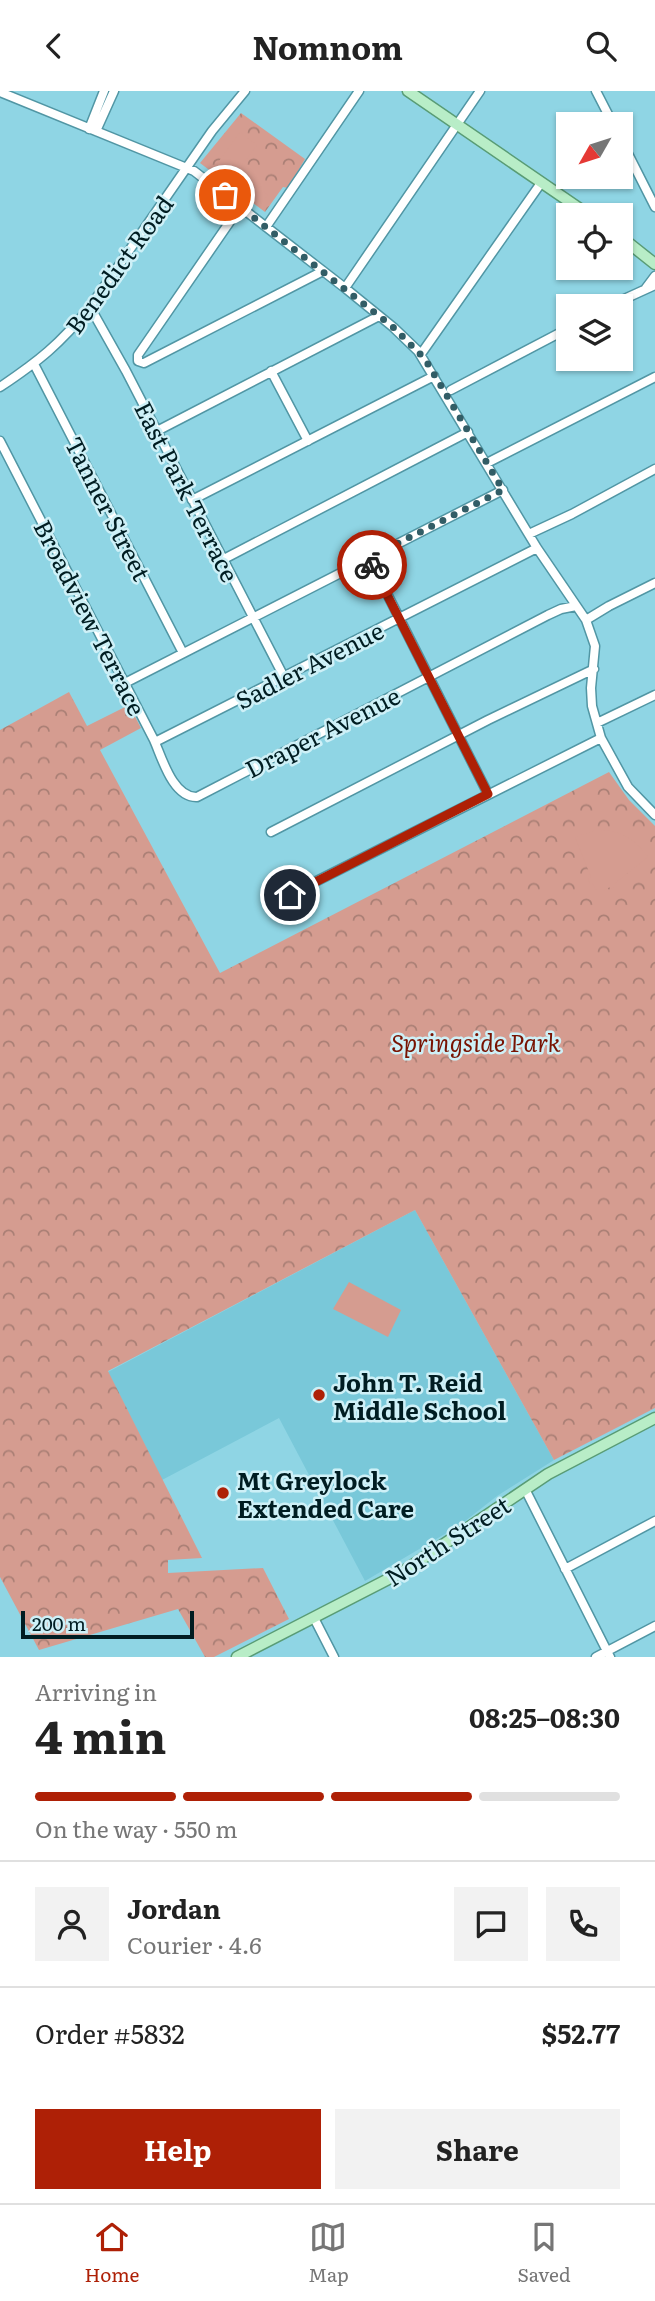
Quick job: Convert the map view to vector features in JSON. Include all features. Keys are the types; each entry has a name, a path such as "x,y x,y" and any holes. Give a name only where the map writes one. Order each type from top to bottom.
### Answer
{"main road":[{"path":"408,91 571,203"},
{"path":"633,245 655,264"},
{"path":"638,249 655,256"},
{"name":"North Street","path":"237,1657 417,1563 559,1467 655,1417"}],"street":[{"path":"93,130 104,91"},
{"path":"93,130 114,91"},
{"name":"Benedict Road","path":"0,387 34,364 62,340 90,307 212,131 245,91"},
{"path":"266,227 359,91"},
{"path":"345,288 480,91"},
{"path":"596,91 607,112"},
{"path":"0,92 188,167 345,288 421,354 537,548 586,620 595,646 591,688 601,738 628,787 654,813"},
{"path":"634,166 655,207"},
{"path":"421,354 541,183"},
{"path":"240,207 138,355 138,361 144,363 323,271"},
{"path":"644,290 655,277"},
{"path":"633,295 655,285"},
{"name":"East Park Terrace","path":"90,307 284,677"},
{"path":"157,431 379,316"},
{"path":"451,390 556,335"},
{"name":"Tanner Street","path":"34,364 183,653"},
{"path":"271,371 308,441"},
{"path":"192,500 434,376"},
{"path":"487,463 655,377"},
{"path":"222,560 468,432"},
{"name":"Broadview Terrace","path":"0,441 165,764 183,792"},
{"path":"529,534 655,469"},
{"path":"125,683 503,490"},
{"name":"Sadler Avenue","path":"155,742 537,548"},
{"path":"369,558 488,794"},
{"path":"586,620 655,583"},
{"name":"Draper Avenue","path":"183,792 197,797 554,612 576,606"},
{"path":"271,832 594,669"},
{"path":"597,723 655,695"},
{"path":"273,903 601,738"},
{"path":"525,1489 608,1655"},
{"path":"565,1569 655,1521"},
{"path":"314,1618 334,1657"},
{"path":"596,1657 608,1655 655,1626"}],"shaded area":[{"name":"John T. Reid Middle School","path":"415,1210 554,1460 497,1496 460,1525 365,1581 279,1418 162,1480 108,1372"}],"green space":[{"path":"241,113 305,159 288,188 283,187 265,212 200,163"},
{"path":"240,132 257,145 233,177 216,165"},
{"path":"251,181 268,195 259,206 242,192"},
{"name":"Springside Park","path":"69,692 87,726 129,705 141,728 100,750 220,973 609,772 629,800 655,826 655,1408 554,1460 415,1210 108,1371 202,1558 168,1560 168,1573 263,1568 289,1619 214,1657 205,1657 178,1609 39,1650 0,1577 0,730"},
{"path":"596,830 626,836 648,857 614,884 614,887 603,891 597,891 592,883 590,884 588,879 591,877 575,837"},
{"path":"349,1282 401,1310 388,1337 333,1309"}],"way so far":[{"path":"225,195 411,343 425,359 503,490 369,558 372,565"}],"place":[{"name":"John T. Reid Middle School","path":"319,1395"},
{"name":"Mt Greylock Extended Care","path":"223,1493"}],"route":[{"path":"290,895 488,794 372,565"}]}
